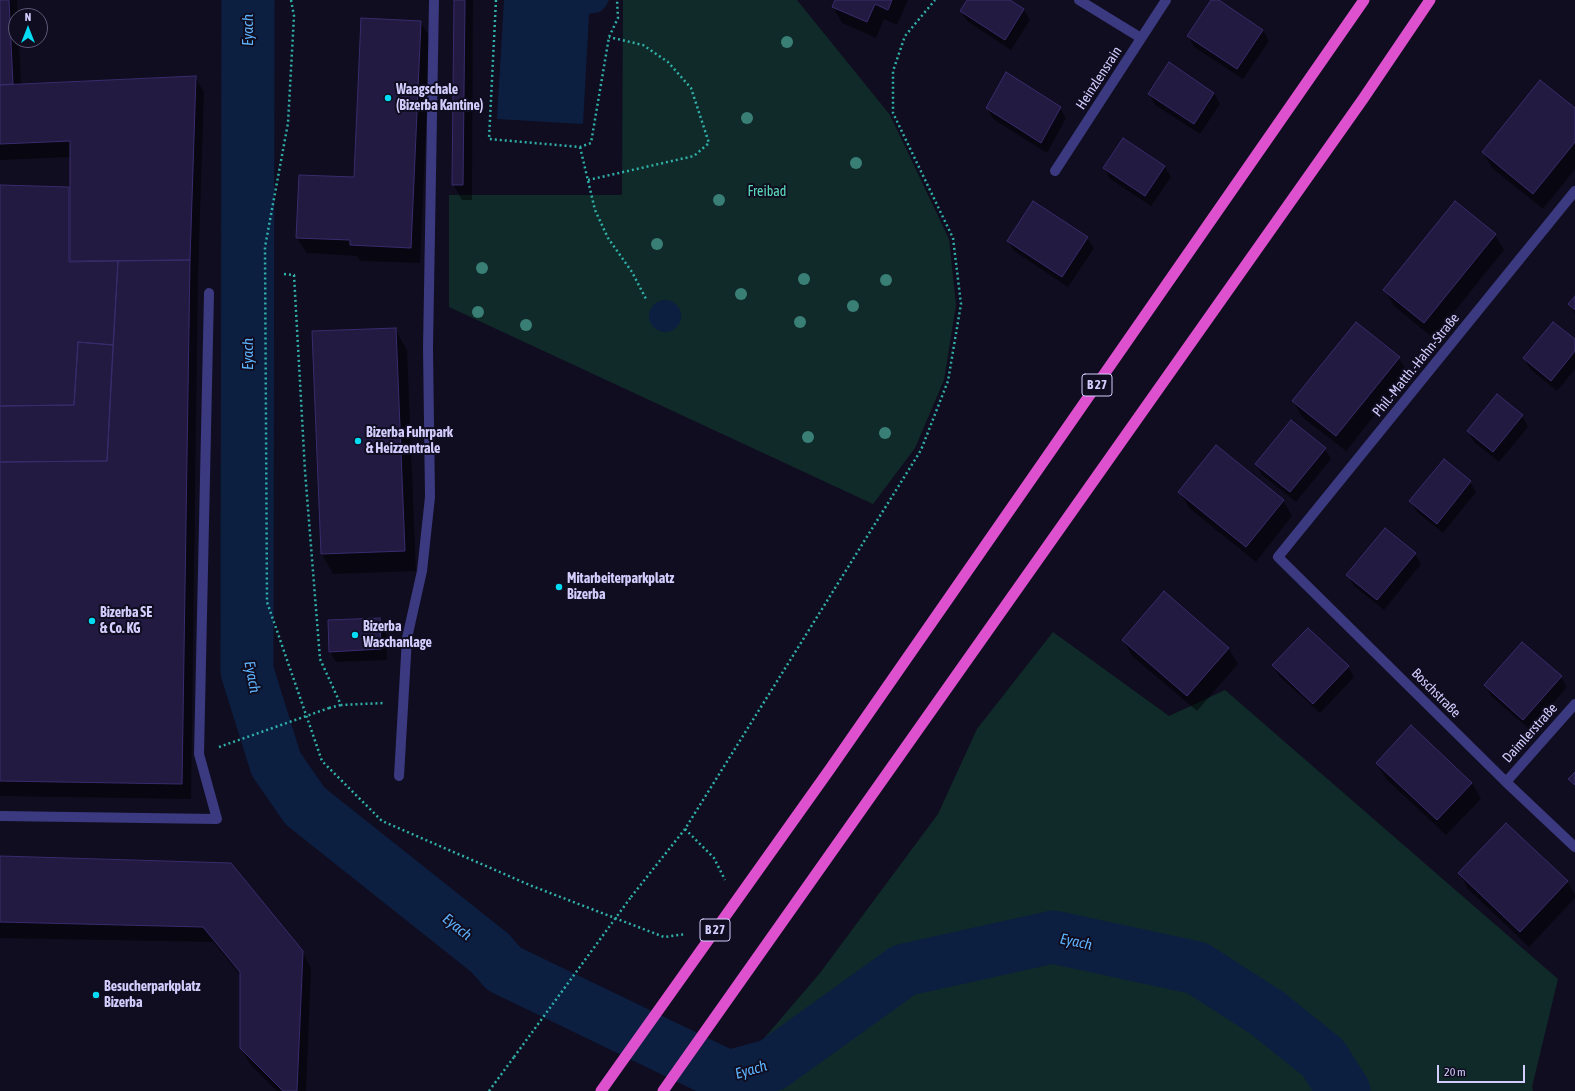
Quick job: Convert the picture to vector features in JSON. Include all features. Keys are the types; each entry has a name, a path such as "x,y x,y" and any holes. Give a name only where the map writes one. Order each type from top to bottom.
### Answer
{"highway":[{"name":"B 27","path":"601,1091 830,769 1364,0"},
{"path":"663,1091 1363,99 1430,0"}],"street":[{"path":"399,776 408,638 422,571 430,497 428,335 434,0"},
{"path":"1079,0 1141,38"},
{"name":"Heinzlensrain","path":"1055,171 1166,0"},
{"name":"Phil.-Matth.-Hahn-Straße","path":"1278,557 1575,191"},
{"path":"0,816 217,819 199,754 208,292"},
{"name":"Boschstraße","path":"1278,557 1506,782 1575,847"},
{"name":"Daimlerstraße","path":"1506,782 1575,704"}],"path":[{"path":"291,0 294,16 288,123 264,247 268,602 322,761 382,821 532,886 664,937 692,934"},
{"path":"496,0 489,139 580,147 591,143 609,37 618,18 618,0"},
{"path":"489,1091 631,897 685,829 920,450 948,381 961,304 953,238 894,113 893,71 905,36 935,0"},
{"path":"588,180 694,156 709,143 691,88 668,62 643,45 609,37"},
{"path":"580,147 595,210 608,238 632,272 646,299"},
{"path":"284,274 294,275 305,471 320,659 341,705"},
{"path":"219,746 341,705 403,703"},
{"path":"685,829 714,858 726,883"}],"green space":[{"name":"Freibad","path":"623,0 797,0 890,115 949,239 956,305 944,380 915,448 873,504 449,307 449,195 622,195","holes":["660,301 675,304 681,313 662,332 650,317 652,308"]},
{"path":"1053,632 1169,716 1225,690 1558,979 1532,1087 1533,1091 719,1091 820,973 938,814 977,729"}],"water":[{"path":"504,0 609,0 600,12 589,14 583,124 497,119"},
{"path":"665,300 671,301 678,307 681,316 680,322 674,329 665,332 659,331 652,325 649,316 650,310 656,303"}],"building":[{"path":"0,0 9,0 8,48 11,48 13,84 0,85"},
{"path":"454,0 465,0 463,185 452,185"},
{"path":"835,0 892,0 888,10 875,4 867,22 832,7"},
{"path":"967,0 1010,0 1024,9 1005,40 960,11"},
{"path":"1211,0 1219,0 1263,30 1237,69 1187,36"},
{"name":"Waagschale (Bizerba Kantine)","path":"361,18 421,21 411,248 350,245 350,240 296,238 299,175 354,177"},
{"path":"1169,62 1214,93 1194,124 1148,94"},
{"path":"1006,72 1061,107 1041,143 986,108"},
{"path":"196,76 190,260 70,261 70,141 0,144 0,85"},
{"path":"1540,80 1575,108 1575,142 1533,194 1482,152"},
{"path":"1123,138 1165,166 1145,196 1103,168"},
{"path":"0,185 69,187 69,262 118,261 113,345 78,342 74,405 0,406"},
{"path":"1033,201 1088,237 1062,277 1007,241"},
{"path":"1455,201 1496,234 1424,323 1383,290"},
{"name":"Bizerba SE & Co. KG","path":"190,260 182,784 0,781 0,462 107,461 118,261"},
{"path":"1575,296 1575,310 1568,304"},
{"path":"1356,322 1400,357 1336,436 1292,401"},
{"path":"1553,322 1575,339 1575,351 1551,381 1523,358"},
{"name":"Bizerba Fuhrpark & Heizzentrale","path":"396,328 405,551 321,554 312,331"},
{"path":"78,342 113,345 107,461 0,462 0,406 74,405"},
{"path":"1497,394 1523,415 1493,452 1467,431"},
{"path":"1291,420 1326,448 1290,492 1255,464"},
{"path":"1216,445 1284,500 1246,547 1178,492"},
{"path":"1444,459 1471,481 1437,524 1409,501"},
{"path":"1385,528 1416,553 1377,600 1346,575"},
{"path":"1164,591 1229,648 1187,696 1122,640"},
{"name":"Bizerba Waschanlage","path":"380,618 381,649 329,652 328,620"},
{"path":"1308,628 1349,666 1313,704 1272,665"},
{"path":"1522,642 1562,676 1523,720 1484,685"},
{"path":"1411,725 1472,783 1437,820 1376,763"},
{"path":"1575,772 1575,785 1568,779"},
{"path":"1506,823 1568,881 1520,932 1458,873"},
{"path":"0,856 231,863 303,951 297,1091 283,1091 240,1048 240,972 203,927 0,922"}],"waterway":[{"name":"Eyach","path":"248,0 247,671 276,764 305,806 490,953 504,969 728,1077 772,1065 904,970 1053,937 1197,968 1267,1013 1323,1058 1344,1091"}],"place":[{"name":"Waagschale (Bizerba Kantine)","path":"388,98"},
{"name":"Bizerba Fuhrpark & Heizzentrale","path":"358,441"},
{"name":"Mitarbeiterparkplatz Bizerba","path":"559,587"},
{"name":"Bizerba SE & Co. KG","path":"92,621"},
{"name":"Bizerba Waschanlage","path":"355,635"},
{"name":"Besucherparkplatz Bizerba","path":"96,995"}]}
